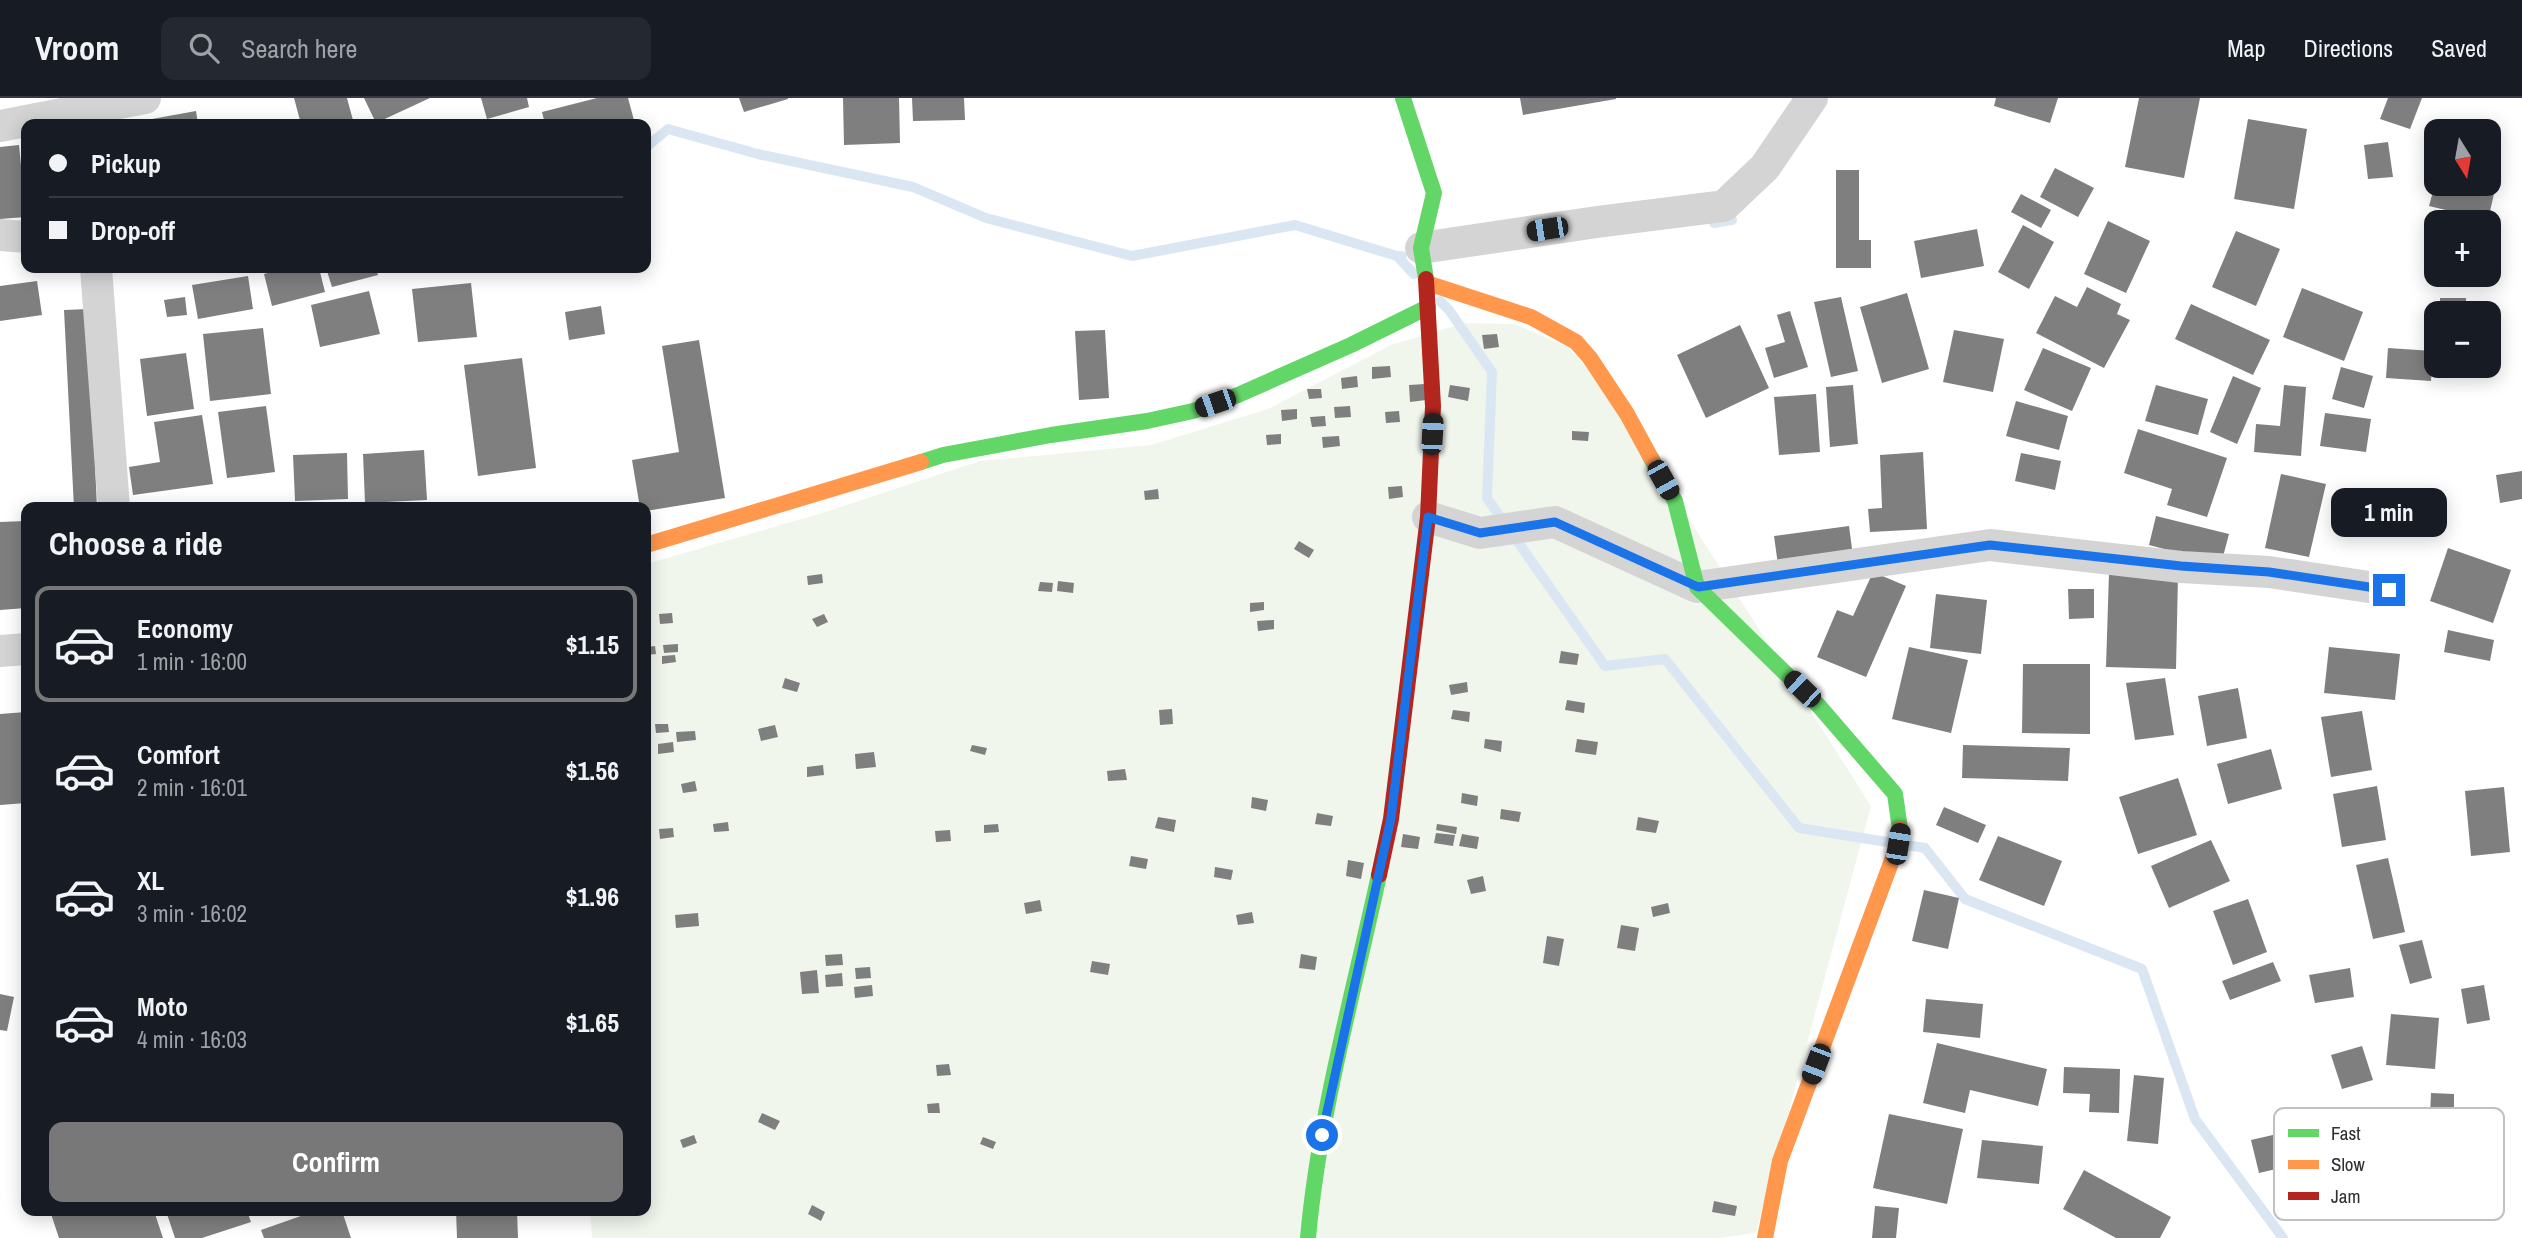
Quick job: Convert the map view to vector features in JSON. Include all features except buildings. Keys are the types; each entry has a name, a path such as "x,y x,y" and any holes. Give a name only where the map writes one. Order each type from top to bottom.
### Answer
{"street":[{"path":"36,119 145,98"},
{"path":"1308,1238 1322,1135 1391,818 1428,517 1433,406 1427,283 1421,248 1434,193 1403,98"},
{"path":"1421,248 1724,206 1765,167 1812,98"},
{"path":"0,126 21,122"},
{"path":"0,235 21,237"},
{"path":"96,273 114,502"},
{"path":"1427,283 1531,317 1576,342 1628,414 1675,501 1698,587"},
{"path":"651,543 943,455 1193,411 1238,395 1351,345 1428,307"},
{"path":"1428,517 1480,533 1555,522 1698,587 1819,706 1895,794 1900,808 1901,824 1898,844 1780,1161 1765,1238"},
{"path":"1698,587 1990,545 2181,566 2269,572 2389,590"},
{"path":"0,651 21,649"}],"shaded area":[{"path":"1465,323 1515,324 1568,347 1615,402 1871,806 1756,1233 1720,1238 592,1238 590,1216 651,1216 651,563 819,514 980,461 1151,445 1268,409 1391,345"}],"waterway":[{"path":"651,143 668,129 758,154 913,187 986,218 1132,256 1295,225 1402,256"},
{"path":"1714,223 1732,220"},
{"path":"1397,256 1414,274"},
{"path":"1440,301 1492,372 1487,498 1605,666 1665,659 1799,828 1925,848 1965,899 2142,969 2195,1119 2283,1238"}],"traffic: fast":[{"path":"1403,98 1434,193 1421,248 1426,279"},
{"path":"921,462 943,455 1193,411 1238,395 1351,345 1428,307"},
{"path":"1651,458 1675,501 1697,587 1819,706 1895,794 1900,829"},
{"path":"1308,1238 1328,1101 1379,875"}],"traffic: slow":[{"path":"1427,283 1531,317 1576,342 1590,358 1627,414 1651,458"},
{"path":"651,543 921,462"},
{"path":"1765,1238 1780,1161 1898,844 1900,829"}],"traffic: jam":[{"path":"1379,875 1391,819 1428,517 1433,406 1426,279"}],"route":[{"path":"1322,1135 1391,818 1428,517 1480,533 1555,522 1698,587 1990,545 2181,566 2269,572 2389,590"}]}
